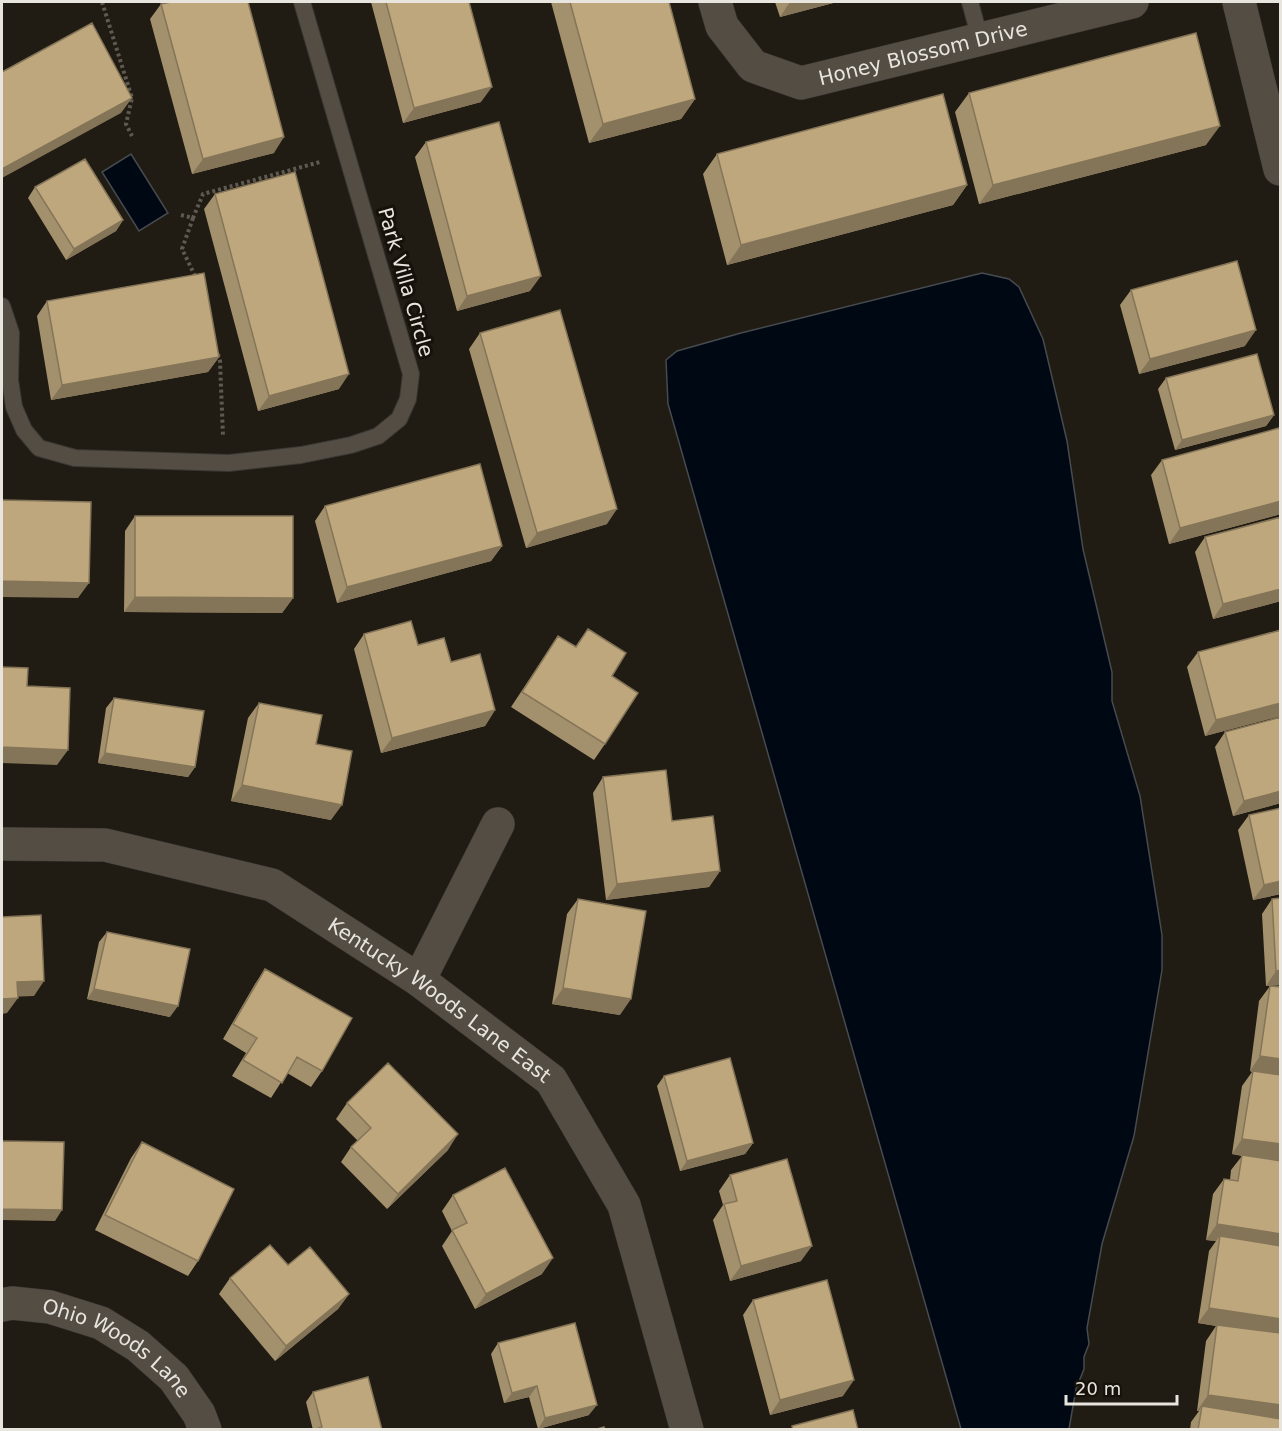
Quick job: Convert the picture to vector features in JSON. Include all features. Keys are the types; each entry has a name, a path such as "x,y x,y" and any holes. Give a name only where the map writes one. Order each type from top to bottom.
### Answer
{"street":[{"name":"Honey Blossom Drive","path":"715,2 722,26 753,66 801,83 1132,2"},
{"path":"1239,2 1281,169"},
{"path":"418,980 498,825"},
{"name":"Kentucky Woods Lane East","path":"2,844 105,845 272,885 418,980 551,1080 624,1205 687,1430"},
{"name":"Ohio Woods Lane","path":"2,1305 12,1303 50,1307 102,1323 138,1346 174,1378 199,1414 205,1430"}],"lane":[{"name":"Park Villa Circle","path":"2,306 11,333 10,380 14,407 24,430 39,448 75,458 224,464 302,455 351,445 378,436 399,419 408,399 411,374 302,2"},
{"path":"970,2 980,39"}],"path":[{"path":"102,2 132,98 126,124 132,136"},
{"path":"198,284 182,249 203,194 346,154"},
{"path":"181,215 193,218"},
{"path":"217,349 220,360 224,464"}],"shaded area":[{"path":"131,154 168,213 139,231 102,172"},
{"path":"982,273 1009,279 1019,287 1043,339 1067,441 1083,549 1112,672 1112,701 1140,796 1162,935 1162,970 1134,1136 1102,1244 1087,1328 1089,1344 1084,1357 1084,1369 1076,1389 1069,1429 961,1429 668,404 666,360 677,351"}],"building":[{"path":"248,2 284,137 203,159 161,4"},
{"path":"386,2 469,2 492,87 414,108"},
{"path":"570,2 669,2 695,99 603,124"},
{"path":"92,23 132,98 2,169 2,72"},
{"path":"1196,33 1220,126 993,185 969,93"},
{"path":"943,94 967,185 741,245 717,154"},
{"path":"499,122 541,276 467,296 426,142"},
{"path":"85,159 123,220 74,249 35,187"},
{"path":"295,172 349,374 269,396 215,194"},
{"path":"1237,261 1256,330 1150,359 1131,290"},
{"path":"204,273 219,357 62,385 47,301"},
{"path":"560,310 617,509 537,533 480,333"},
{"path":"1257,354 1274,415 1182,440 1166,378"},
{"path":"1279,428 1281,434 1281,501 1180,528 1162,460"},
{"path":"480,464 502,546 347,587 325,506"},
{"path":"2,500 91,502 89,583 2,581"},
{"path":"135,516 293,516 293,598 135,597"},
{"path":"1281,517 1281,589 1223,604 1205,537"},
{"path":"411,621 418,645 444,638 451,662 480,654 495,710 392,738 364,634"},
{"path":"588,629 626,653 612,676 638,693 605,744 522,692 558,636 576,647"},
{"path":"1281,630 1281,703 1216,720 1198,652"},
{"path":"2,667 28,668 27,686 70,688 68,750 2,747"},
{"path":"114,698 204,711 195,767 105,753"},
{"path":"259,703 322,715 316,744 352,751 342,805 242,785"},
{"path":"1281,717 1281,791 1244,801 1225,732"},
{"path":"666,770 672,821 713,816 720,871 617,884 603,777"},
{"path":"1281,808 1281,881 1264,885 1249,815"},
{"path":"1281,898 1281,970 1276,971 1272,899"},
{"path":"578,899 646,911 631,999 563,988"},
{"path":"41,915 44,981 17,982 18,998 2,999 2,917"},
{"path":"107,932 190,949 178,1006 94,989"},
{"path":"265,969 352,1018 322,1071 297,1057 282,1083 243,1060 257,1038 233,1024"},
{"path":"1270,986 1281,987 1281,1059 1260,1056"},
{"path":"730,1058 753,1143 687,1161 664,1076"},
{"path":"388,1063 458,1134 398,1194 351,1147 371,1128 347,1103"},
{"path":"1253,1071 1281,1075 1281,1144 1242,1139"},
{"path":"2,1141 64,1142 62,1210 2,1209"},
{"path":"142,1142 234,1189 198,1261 105,1215"},
{"path":"1242,1155 1281,1161 1281,1234 1217,1224 1224,1179 1238,1181"},
{"path":"787,1159 812,1246 741,1266 724,1204 737,1201 730,1175"},
{"path":"505,1168 553,1258 486,1294 452,1230 467,1223 453,1195"},
{"path":"1220,1236 1281,1246 1281,1319 1209,1308"},
{"path":"270,1245 288,1265 310,1247 349,1294 286,1346 230,1278"},
{"path":"827,1280 854,1380 780,1400 753,1300"},
{"path":"575,1323 597,1405 545,1418 537,1386 512,1393 498,1343"},
{"path":"1217,1325 1281,1333 1281,1405 1208,1395"},
{"path":"368,1377 382,1430 313,1430 322,1427 313,1392"},
{"path":"1202,1406 1281,1419 1281,1430 1198,1430"},
{"path":"853,1410 858,1430 793,1430 792,1426"}]}
